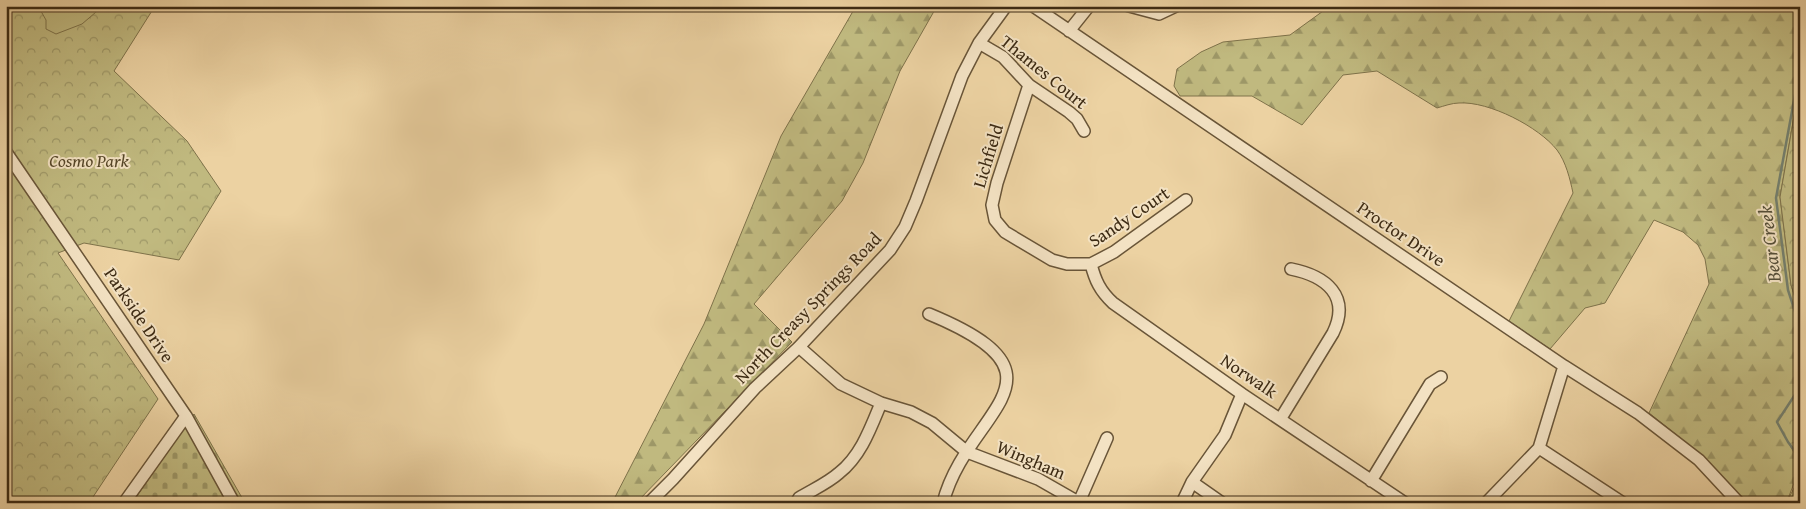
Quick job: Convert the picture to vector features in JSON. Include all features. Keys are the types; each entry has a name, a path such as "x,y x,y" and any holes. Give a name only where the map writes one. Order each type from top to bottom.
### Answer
{"street":[{"name":"North Creasy Springs Road","path":"649,503 755,388 800,347 890,250 905,227 962,76 979,43 1006,6"},
{"name":"Proctor Drive","path":"1033,6 1564,366 1638,413 1699,460 1740,503"},
{"path":"1070,31 1089,6"},
{"path":"1129,6 1159,14 1176,6"},
{"name":"Thames Court","path":"979,43 1003,57 1030,84 1069,112 1077,119 1084,132"},
{"name":"Lichfield","path":"1030,84 997,183 992,205 995,220 1005,232 1041,255 1067,264 1091,264"},
{"name":"Parkside Drive","path":"6,152 186,416 234,503"},
{"name":"Sandy Court","path":"1091,264 1114,252 1186,200"},
{"name":"Norwalk","path":"1091,264 1095,281 1102,293 1113,303 1242,394 1281,418 1405,503"},
{"path":"1281,418 1333,333 1339,320 1340,308 1330,287 1308,273 1291,269"},
{"path":"928,314 960,327 999,355 1005,367 1006,393 956,468 943,503"},
{"name":"Wingham","path":"800,347 842,384 881,403 910,412 932,423 967,452 1038,479 1080,502"},
{"path":"1486,503 1539,448 1564,366"},
{"path":"1371,481 1430,384 1441,377"},
{"path":"1182,503 1192,482 1225,435 1242,394"},
{"path":"796,503 799,498 840,473 854,457 867,436 881,403"},
{"path":"124,503 186,416"},
{"path":"1080,502 1107,438"},
{"path":"1539,448 1623,503"},
{"path":"1192,482 1222,503"}],"green space":[{"name":"Cosmo Park","path":"6,6 155,6 114,71 187,141 221,191 179,260 84,243 58,253 158,399 89,503 6,503"},
{"path":"38,6 103,6 82,24 56,34 46,29 46,20"},
{"path":"856,6 937,6 900,71 863,163 842,201 754,304 792,342 636,503 612,503 704,324 781,136"},
{"path":"1330,6 1800,6 1800,82 1780,197 1791,285 1800,313 1800,387 1777,422 1797,461 1796,477 1786,503 1745,503 1698,452 1649,413 1709,284 1705,259 1698,245 1683,232 1654,220 1605,303 1585,308 1550,349 1509,321 1573,193 1563,160 1557,150 1549,141 1526,124 1484,106 1459,103 1437,108 1377,71 1343,75 1302,125 1252,96 1180,96 1174,86 1177,69 1201,52 1223,42 1290,35"},
{"path":"1800,82 1800,313 1791,285 1780,197"},
{"path":"1800,387 1800,458 1777,422"},
{"path":"194,414 245,503 132,503"},
{"path":"1800,477 1800,503 1786,503"}],"waterway":[{"name":"Bear Creek","path":"1800,68 1776,198 1788,290 1800,327"},
{"path":"1800,387 1777,422 1800,458"}]}
